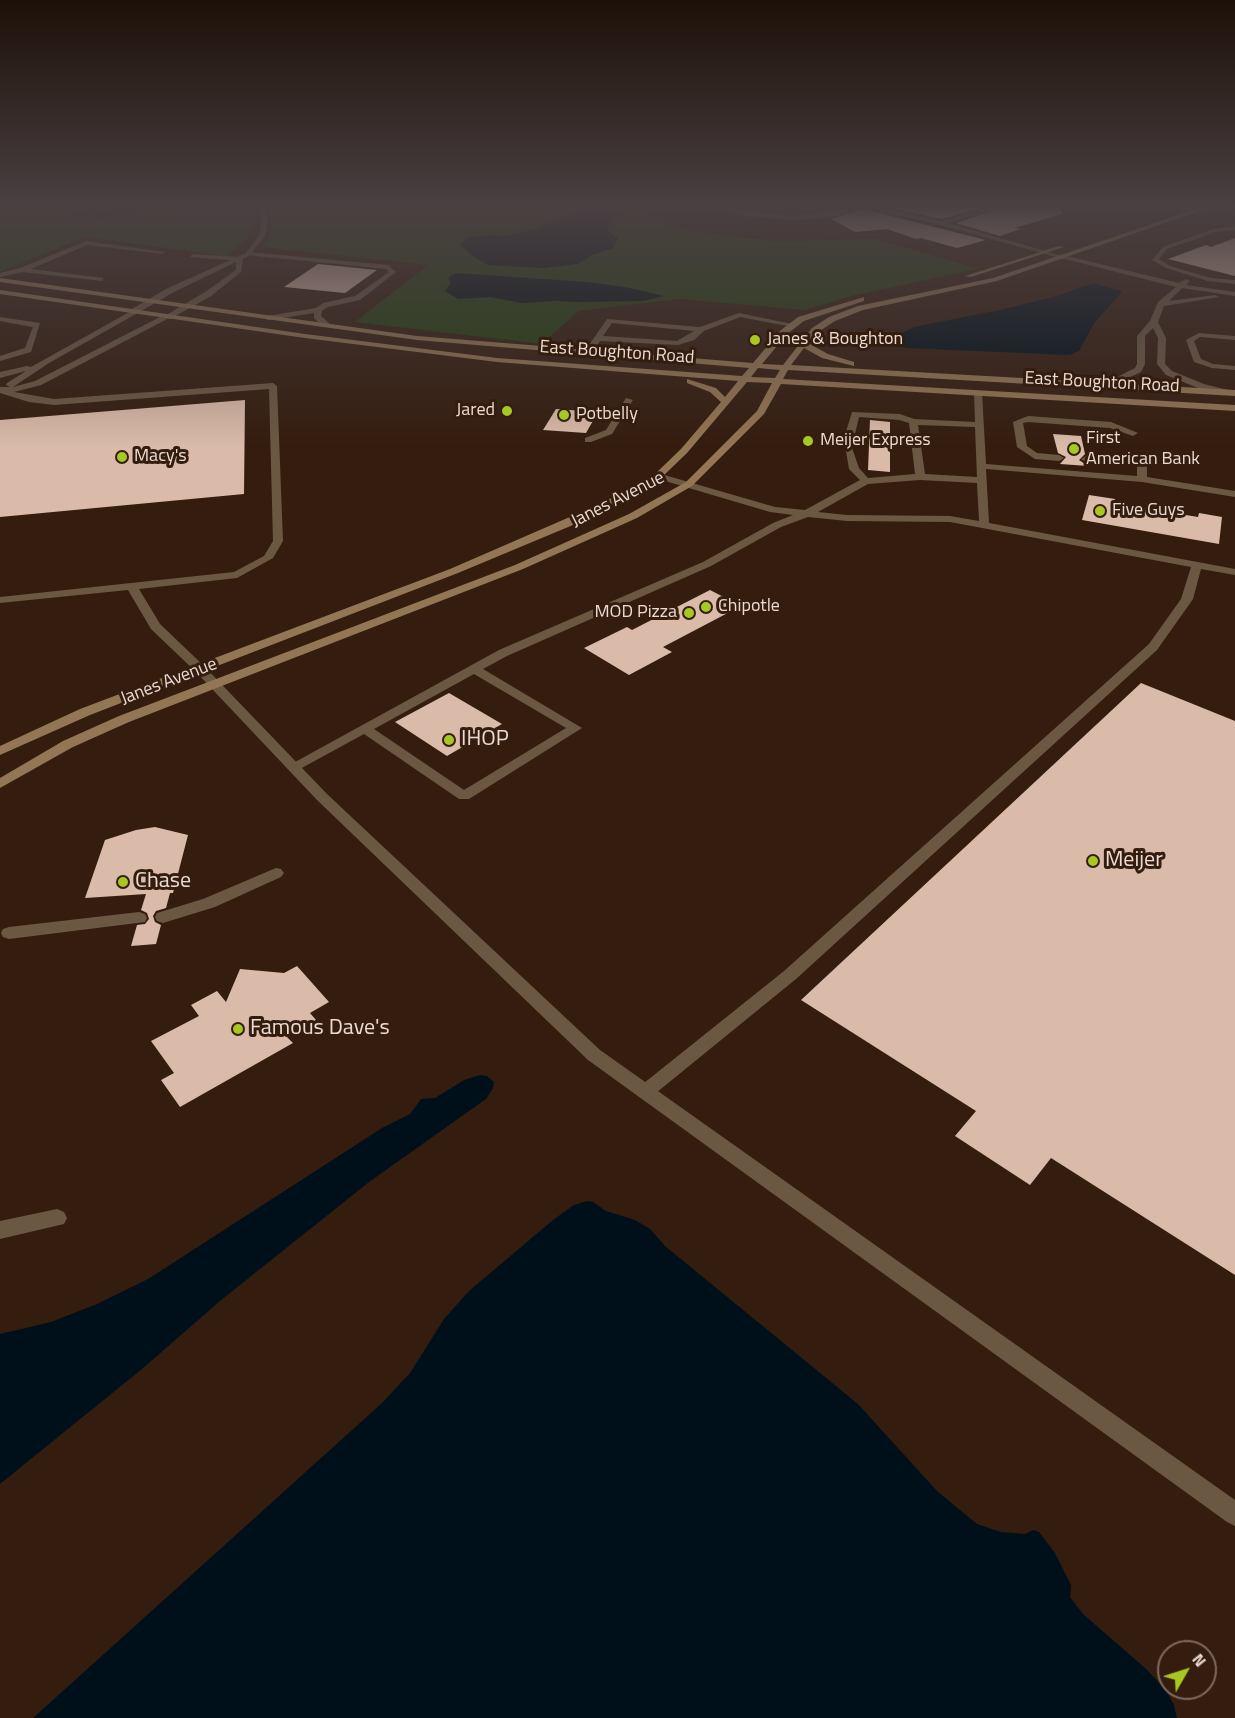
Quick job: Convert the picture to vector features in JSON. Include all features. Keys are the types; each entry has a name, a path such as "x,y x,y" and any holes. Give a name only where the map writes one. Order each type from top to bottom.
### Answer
{"street":[{"name":"East Boughton Road","path":"56,288 417,338 587,354 1232,393"},
{"path":"1,391 46,361 178,288"},
{"path":"1,391 38,383 216,288"},
{"path":"270,318 318,310 326,305 357,298 371,288"},
{"path":"907,289 911,288"},
{"name":"Janes Avenue","path":"0,784 68,744 124,719 553,553 633,516 689,484 761,412 788,367 790,359 815,330 832,319 861,308 956,288"},
{"path":"1098,385 1113,382 1138,370 1141,364 1141,336 1154,322 1161,304 1179,288"},
{"path":"1194,288 1235,295"},
{"name":"East Boughton Road","path":"0,292 420,351 743,379 1235,408"},
{"path":"1161,304 1235,295"},
{"name":"Janes Avenue","path":"0,751 86,712 569,523 658,476 684,452 743,379 793,325 801,319 824,310 869,297"},
{"path":"318,310 317,316 326,325"},
{"path":"598,338 678,343 691,338 701,329 739,315 793,325"},
{"path":"0,319 37,325 28,350 0,359"},
{"path":"587,354 610,321 701,329"},
{"path":"1154,322 1162,338 1161,364 1169,373 1201,386 1232,393"},
{"path":"1235,338 1199,335 1190,340 1197,360 1212,366 1235,368"},
{"path":"803,344 828,357 883,373"},
{"path":"0,375 46,361"},
{"path":"646,372 704,386 726,402"},
{"path":"0,600 237,575 268,558 278,541 273,386 54,402 29,399 1,391"},
{"path":"978,393 984,525"},
{"path":"588,440 609,432 629,400"},
{"path":"866,481 854,469 849,443 855,414 900,417 912,422 980,425"},
{"path":"1059,458 1043,457 1025,450 1022,447 1018,422 1032,419 1110,425 1133,433"},
{"path":"912,422 920,477"},
{"path":"1086,459 1142,461 1142,479"},
{"path":"981,466 1142,479 1235,494"},
{"path":"658,476 774,510 847,518 940,519 984,525 1235,572"},
{"path":"293,767 503,653 707,564 777,525 806,514 866,481 920,477 982,480"},
{"path":"645,1092 790,975 1153,647 1187,599 1197,564"},
{"path":"132,587 155,626 216,684 322,797 594,1054 1235,1514"},
{"path":"364,728 464,796 575,728 474,669"},
{"path":"163,916 209,903 276,873"},
{"path":"9,933 139,918"},
{"path":"0,1230 57,1218"}],"green space":[{"path":"398,288 887,288 805,310 680,299 578,311 542,344 355,322"}],"water":[{"path":"447,288 630,288 664,296 643,301 522,303 489,297 458,299 445,291"},
{"path":"1079,288 1111,288 1121,291 1095,322 1079,351 1069,355 906,348 890,344 894,337 914,327 1057,296"},
{"path":"480,1075 487,1076 494,1082 486,1099 369,1182 220,1301 142,1369 0,1484 0,1334 51,1322 97,1304 148,1279 382,1128 410,1114 421,1099 435,1098 464,1080"},
{"path":"587,1201 593,1202 606,1211 635,1220 650,1229 665,1246 858,1404 937,1491 977,1524 1001,1532 1025,1534 1033,1530 1039,1532 1055,1553 1071,1585 1070,1597 1083,1614 1157,1681 1157,1700 1171,1700 1177,1718 33,1718 382,1403 410,1373 444,1319 469,1291 574,1205"}],"building":[{"path":"296,288 352,288 345,293"},
{"name":"Macy's","path":"245,400 244,494 0,517 0,420"},
{"path":"556,409 598,412 586,433 543,430"},
{"path":"870,420 890,422 890,472 868,470"},
{"path":"1053,434 1081,436 1085,454 1079,460 1088,466 1060,464 1066,457 1058,453"},
{"path":"1089,495 1115,499 1114,503 1198,517 1199,513 1222,517 1219,544 1082,520"},
{"path":"710,590 741,606 663,647 672,652 629,675 584,648 627,627 632,630"},
{"name":"Meijer","path":"1141,683 1235,721 1235,1275 1051,1158 1030,1185 955,1136 976,1111 801,1000"},
{"name":"IHOP","path":"449,693 502,724 447,756 395,722"},
{"name":"Chase","path":"155,827 188,835 173,893 170,893 166,908 156,911 153,916 155,922 161,925 156,944 131,946 137,925 145,924 149,919 147,913 141,910 146,894 85,898 105,840 136,830"},
{"name":"Famous Dave's","path":"297,966 329,1002 310,1013 316,1020 287,1037 293,1043 180,1107 161,1080 174,1073 151,1041 199,1016 191,1005 217,991 226,1002 240,969 284,973"}],"place":[{"name":"Janes & Boughton","path":"755,340"},
{"name":"Jared","path":"507,411"},
{"name":"Potbelly","path":"564,415"},
{"name":"Meijer Express","path":"808,441"},
{"name":"First American Bank","path":"1074,449"},
{"name":"Macy's","path":"122,457"},
{"name":"Five Guys","path":"1100,511"},
{"name":"Chipotle","path":"706,607"},
{"name":"MOD Pizza","path":"689,613"},
{"name":"IHOP","path":"449,740"},
{"name":"Meijer","path":"1093,861"},
{"name":"Chase","path":"123,882"},
{"name":"Famous Dave's","path":"238,1029"}]}
